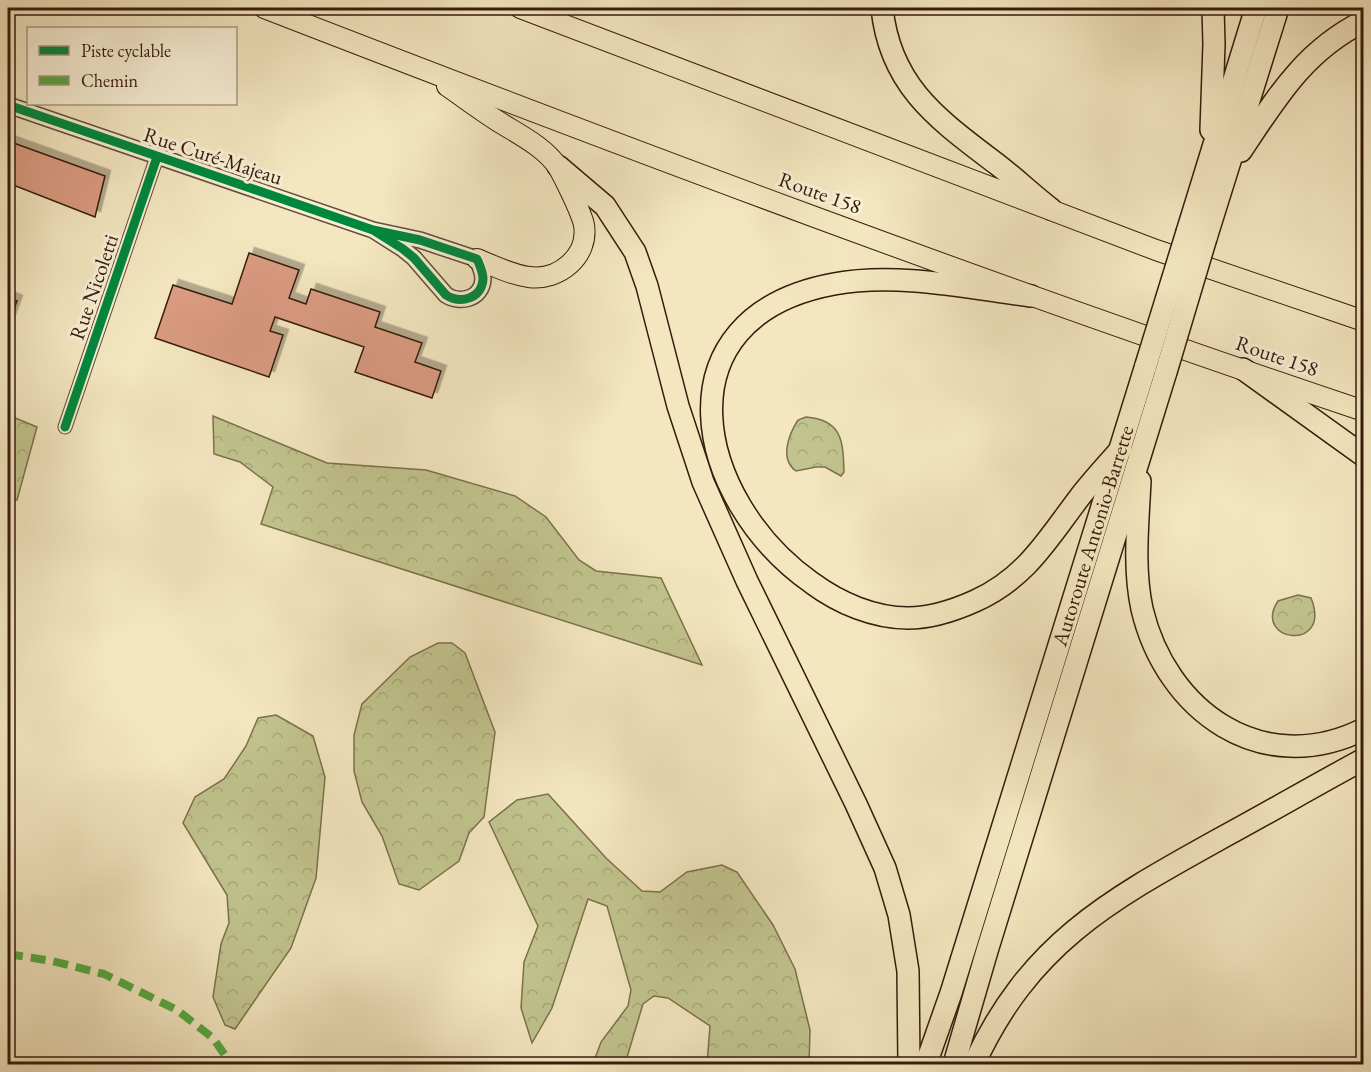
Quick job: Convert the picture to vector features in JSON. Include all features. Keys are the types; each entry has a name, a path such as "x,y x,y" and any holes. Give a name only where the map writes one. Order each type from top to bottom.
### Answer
{"highway":[{"name":"Route 158","path":"264,8 764,198 1031,296 1364,411"},
{"path":"520,8 1167,254 1364,321"},
{"path":"882,8 886,33 894,58 906,80 922,101 944,123 1051,209"},
{"path":"1210,155 1213,8"},
{"name":"Autoroute Antonio-Barrette","path":"926,1065 951,993 1121,449 1156,368 1197,235 1210,155 1256,8"},
{"name":"Autoroute Antonio-Barrette","path":"1197,235 1228,171 1278,8"},
{"path":"1228,171 1295,72 1326,44 1364,21"},
{"path":"420,68 525,138 605,206 635,252 648,286 678,406 703,482 747,580 885,868 899,915 908,971 909,1065"},
{"path":"477,260 514,274 537,278 555,274 575,259 584,240 584,222 558,166"},
{"path":"1031,296 913,281 863,280 835,283 809,290 764,310 746,326 725,353 716,375 711,398 711,418 716,451 738,505 772,550 819,589 845,603 872,613 898,618 916,617 948,611 975,601 999,588 1019,573 1046,545 1079,498 1121,449"},
{"name":"Autoroute Antonio-Barrette","path":"954,1065 1143,445 1156,368"},
{"path":"1243,369 1364,456"},
{"path":"1143,445 1137,542 1140,594 1152,640 1161,661 1178,687 1194,706 1211,719 1233,732 1257,741 1307,746 1340,739 1364,729"},
{"path":"974,1065 993,1026 1026,979 1053,949 1093,915 1160,872 1364,759"}],"street":[{"name":"Rue Curé-Majeau","path":"8,105 373,230 420,240 477,260 483,275 481,288 470,298 452,299 403,249 373,230"},
{"name":"Rue Nicoletti","path":"64,427 157,157"}],"green space":[{"path":"8,415 37,427 17,500 8,497"},
{"path":"213,416 327,463 426,470 515,496 546,517 579,560 596,571 661,578 702,665 261,524 273,487 240,462 214,454"},
{"path":"806,417 827,423 838,434 844,461 844,472 841,476 825,467 796,471 791,466 787,453 789,439 798,420"},
{"path":"1298,595 1311,598 1315,616 1311,627 1303,634 1293,636 1282,633 1275,626 1273,615 1278,601"},
{"path":"438,643 452,643 465,653 495,732 484,817 469,833 459,861 419,890 399,884 382,836 362,802 354,771 354,735 362,704 410,657"},
{"path":"276,715 313,736 325,777 316,878 291,948 235,1029 225,1025 213,997 221,944 229,923 227,895 183,823 195,797 224,779 246,746 258,718"},
{"path":"548,794 606,858 642,891 660,892 687,872 722,865 737,872 773,925 795,969 810,1030 809,1064 707,1064 710,1026 668,998 654,996 643,1004 625,1064 593,1064 601,1042 628,1006 631,990 607,906 588,899 552,1008 532,1043 521,1008 524,962 538,926 489,822 517,800"}],"building":[{"path":"8,141 105,176 95,217 8,183"},
{"path":"249,253 299,270 289,298 306,304 311,289 380,312 375,327 422,343 415,362 441,371 432,398 355,372 364,347 275,317 270,331 283,335 269,377 155,338 173,285 232,304"},
{"path":"8,297 17,301 8,325"}],"marked path":[{"path":"8,954 52,961 104,974 177,1010 213,1038 231,1064"}],"cycle path":[{"path":"8,105 373,230 420,240 477,259 483,276 482,286 475,295 469,298 458,299 446,295 414,258 373,230"},
{"path":"65,427 157,157"}]}
